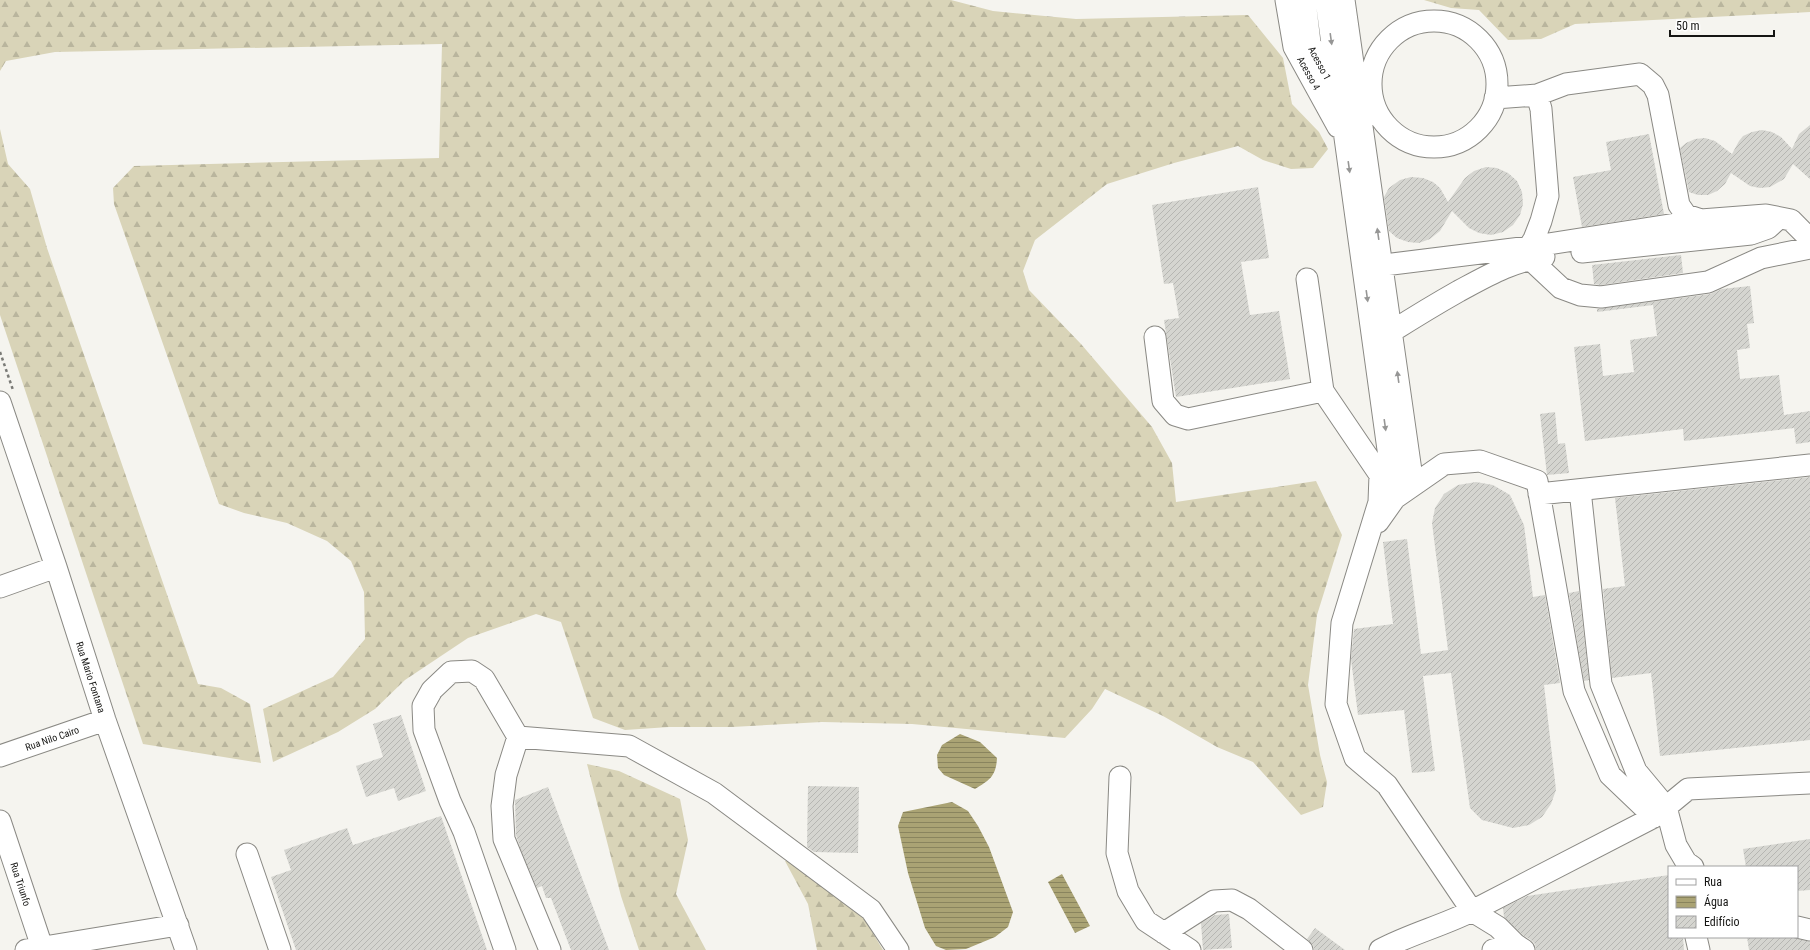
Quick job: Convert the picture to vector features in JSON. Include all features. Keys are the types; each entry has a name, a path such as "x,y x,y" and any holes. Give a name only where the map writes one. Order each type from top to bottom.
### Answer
{"street":[{"name":"Acesso 4","path":"1286,0 1294,47 1343,121"},
{"path":"1291,0 1298,46 1343,121"},
{"path":"1300,0 1304,44 1343,121"},
{"name":"Acesso 1","path":"1305,0 1310,43 1343,121"},
{"path":"1326,0 1343,121 1373,266 1391,332 1414,485"},
{"path":"1344,0 1368,170 1373,266 1395,498"},
{"path":"1431,20 1453,23 1473,33 1483,43 1494,62 1498,84 1495,98 1494,106 1483,125 1456,143 1434,148 1412,144 1393,133 1378,116 1373,106 1370,83 1373,62 1384,42 1409,25 1431,20"},
{"path":"1351,49 1361,63 1370,83"},
{"path":"1495,98 1538,95 1566,84 1640,74 1654,85 1658,95 1679,205 1686,215 1702,220"},
{"path":"1529,253 1542,221 1548,196 1541,109 1538,95"},
{"path":"1368,170 1370,132 1369,117 1373,106"},
{"path":"1391,332 1431,307 1529,253 1702,220 1766,215 1791,220 1810,239"},
{"path":"1373,266 1751,234 1768,228 1779,218"},
{"path":"1529,253 1561,288 1580,296 1601,297 1708,282 1762,258 1810,248"},
{"path":"1307,279 1323,391 1380,475 1379,502 1342,623 1336,704 1355,758 1387,785 1472,911 1498,927 1519,947"},
{"path":"1155,337 1163,401 1175,415 1188,419 1323,391"},
{"name":"Rua Mario Fontana","path":"2,416 56,567 105,720 186,950"},
{"path":"1369,534 1395,498 1444,464 1480,461 1537,481 1574,691 1610,775 1660,812"},
{"path":"1539,494 1810,465"},
{"path":"1580,490 1601,684 1636,771 1688,865"},
{"path":"0,587 56,567"},
{"path":"505,950 464,832 450,801 424,730 423,706 432,690 451,672 472,671 484,679 518,737 506,776 502,806 504,839 550,950"},
{"name":"Rua Nilo Cairo","path":"0,756 105,720"},
{"path":"518,737 629,746 714,793 871,910 898,950"},
{"path":"1120,777 1117,853 1128,891 1146,921 1190,950"},
{"path":"1393,947 1472,911 1660,812 1688,789 1810,783"},
{"name":"Rua Triunfo","path":"0,821 34,948"},
{"path":"247,854 280,950"},
{"path":"1164,933 1214,901 1232,900 1249,909 1302,950"},
{"path":"34,948 178,925"},
{"path":"1798,927 1810,930"},
{"path":"1696,938 1699,950"},
{"path":"1493,950 1519,947"}],"green space":[{"path":"0,0 951,0 993,11 1076,19 1248,15 1283,58 1292,104 1319,132 1328,149 1313,168 1291,169 1263,160 1238,146 1174,163 1107,184 1035,240 1023,271 1029,290 1081,344 1152,427 1172,463 1176,502 1316,481 1342,535 1317,615 1308,685 1320,755 1327,782 1323,807 1301,815 1253,762 1217,747 1163,716 1105,689 1092,709 1065,738 912,724 822,722 732,727 669,727 625,730 593,718 561,622 536,614 468,638 405,680 375,709 338,732 273,762 263,709 333,677 365,639 364,592 351,561 327,541 287,523 244,513 219,504 114,204 113,188 134,166 439,158 442,44 55,52 6,61 0,71"},
{"path":"1424,0 1810,0 1810,12 1575,24 1541,39 1508,40 1479,10 1451,8"},
{"path":"0,129 8,164 30,189 47,248 198,684 221,688 250,704 261,763 143,744 0,315"},
{"path":"587,764 619,771 680,799 688,840 676,894 706,950 639,950 621,896"},
{"path":"799,860 862,915 883,950 817,950 808,904 785,861"}],"water":[{"path":"960,734 980,742 997,758 994,773 985,783 975,789 944,775 938,768 937,755 942,745"},
{"path":"952,802 968,811 978,826 989,847 1013,912 1008,927 995,937 966,949 946,950 936,946 925,928 908,873 898,826 903,812"},
{"path":"1062,874 1090,926 1075,933 1048,882"}],"building":[{"path":"1810,125 1810,179 1793,164 1784,179 1770,187 1760,188 1750,186 1731,173 1725,184 1717,191 1708,195 1698,195 1689,192 1680,148 1686,143 1695,139 1705,138 1715,141 1732,154 1743,136 1762,130 1772,132 1781,137 1792,149 1799,134"},
{"path":"1649,134 1664,214 1582,227 1573,177 1611,170 1606,142"},
{"path":"1486,167 1497,168 1508,173 1517,181 1522,192 1523,204 1520,215 1513,225 1503,232 1491,235 1479,233 1469,228 1452,211 1440,231 1430,239 1419,243 1408,242 1397,238 1389,231 1384,197 1389,188 1400,180 1411,177 1423,178 1433,182 1440,188 1448,202 1465,178 1474,171"},
{"path":"1258,187 1269,258 1241,262 1250,315 1279,311 1290,379 1176,397 1164,320 1179,318 1173,283 1164,284 1152,205"},
{"path":"1681,255 1683,273 1601,285 1594,284 1592,265"},
{"path":"1750,286 1754,323 1747,324 1750,348 1737,350 1740,379 1779,375 1784,415 1810,411 1810,442 1796,444 1794,428 1684,441 1683,429 1585,441 1574,347 1600,344 1603,376 1634,372 1630,340 1657,336 1653,305 1597,312 1597,309 1710,294 1722,289"},
{"path":"1555,412 1558,444 1565,443 1569,473 1547,475 1540,414"},
{"path":"1810,477 1810,740 1660,756 1651,673 1612,678 1603,589 1625,586 1615,498"},
{"path":"1476,482 1493,485 1510,495 1524,525 1533,597 1545,595 1560,683 1544,685 1556,790 1551,804 1542,817 1529,825 1513,828 1482,820 1470,808 1451,673 1423,676 1435,771 1412,773 1404,710 1358,715 1351,659 1354,629 1393,624 1383,542 1407,539 1421,654 1448,650 1432,523 1435,508 1444,494 1458,485"},
{"path":"1579,591 1589,680 1584,681 1569,593"},
{"path":"401,715 426,791 398,801 394,788 366,797 356,766 383,757 373,724"},
{"path":"808,786 859,787 858,853 814,852 807,847"},
{"path":"548,787 609,950 571,950 551,898 546,898 542,886 537,888 521,850 516,835 515,800"},
{"path":"441,816 487,950 296,950 271,877 291,870 284,850 347,828 353,845"},
{"path":"1810,839 1810,890 1798,891 1798,866 1746,866 1743,849"},
{"path":"1668,875 1668,938 1683,938 1684,950 1536,950 1535,944 1504,917 1503,908 1527,896"},
{"path":"1229,914 1232,948 1203,950 1201,923 1215,915"},
{"path":"1315,928 1345,950 1314,950 1313,945 1307,939"},
{"path":"1747,938 1795,938 1810,942 1810,950 1749,950"}]}
